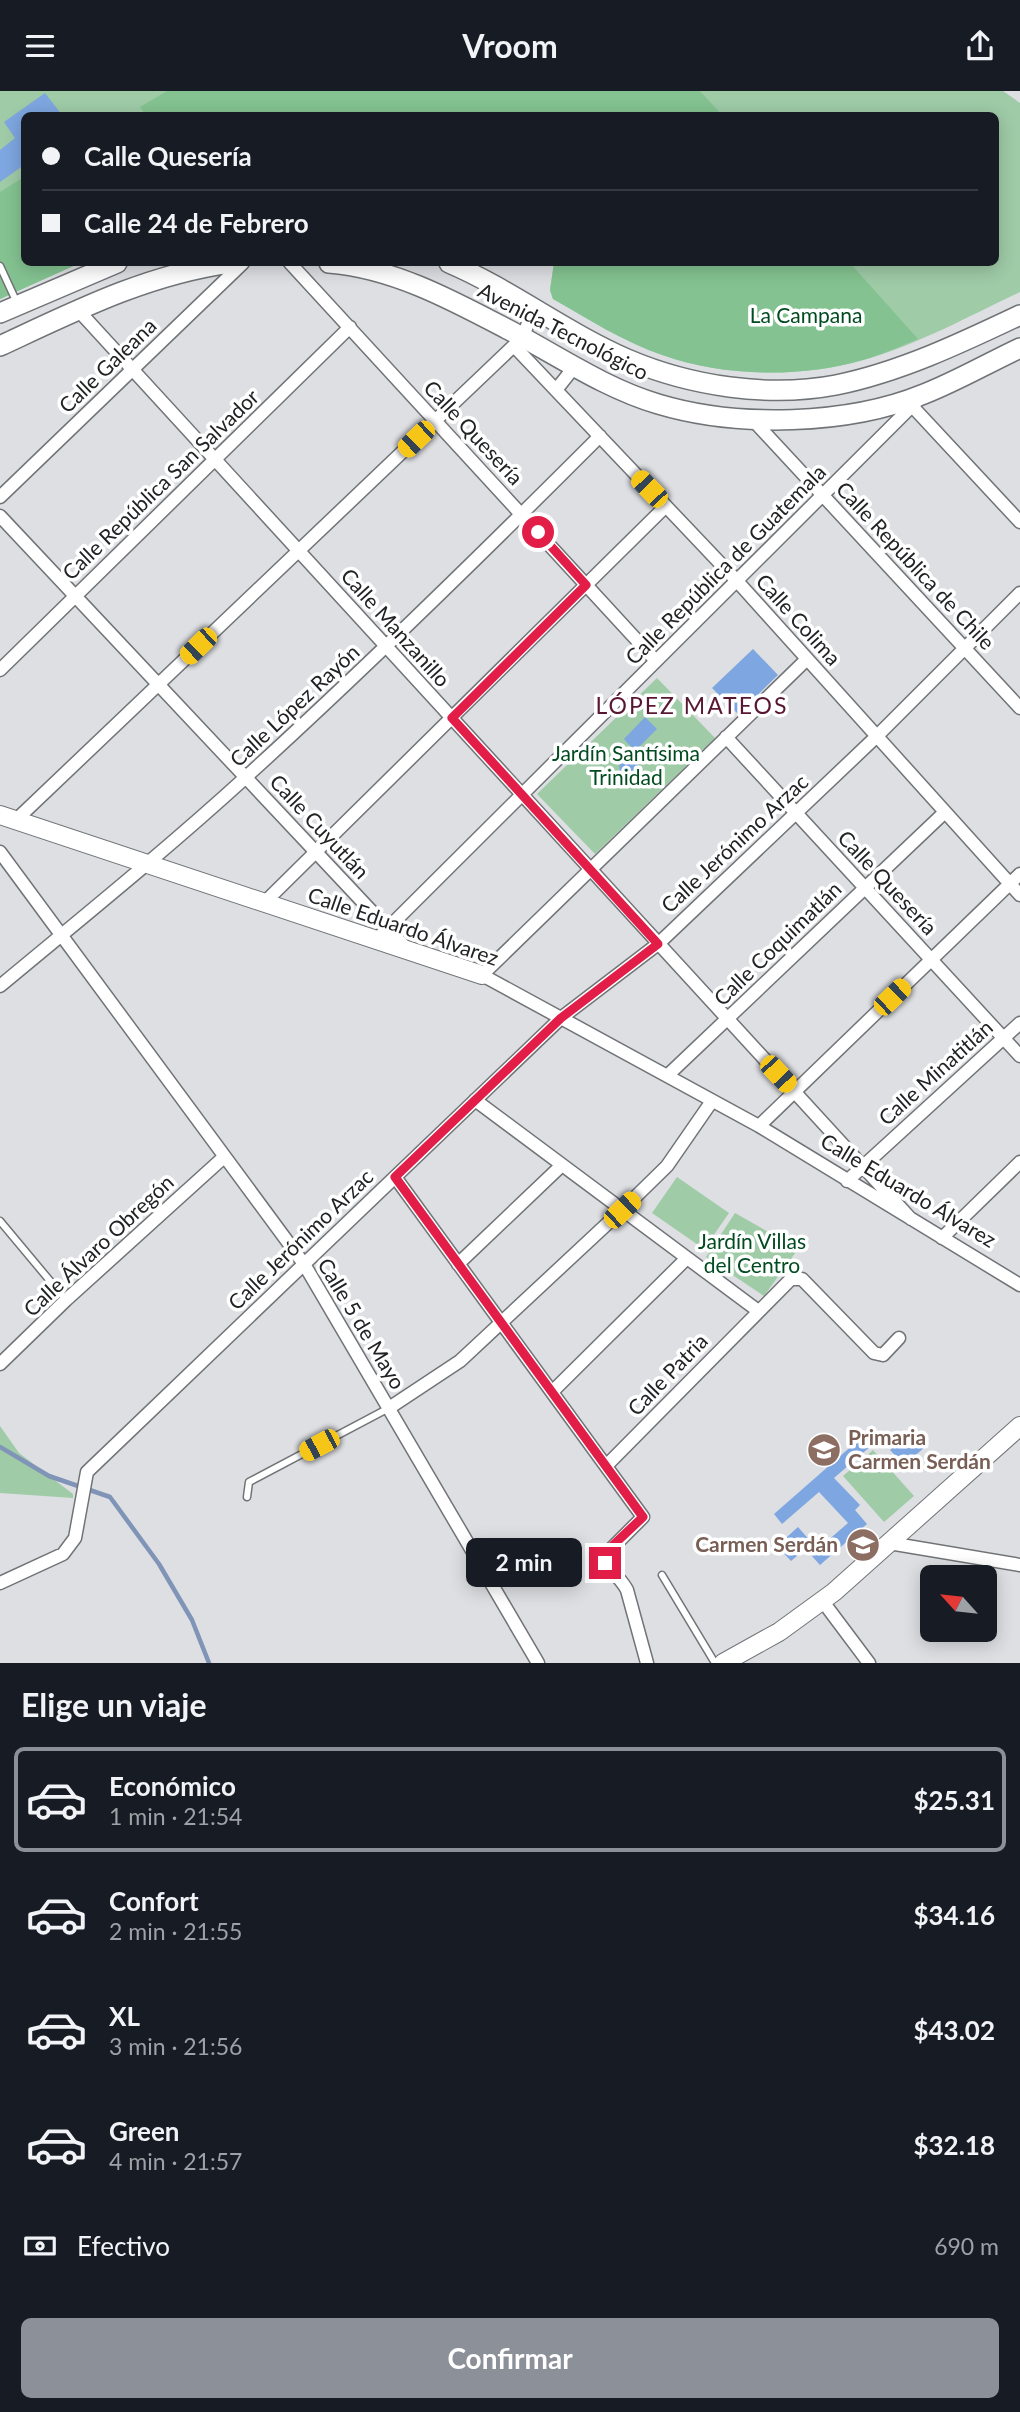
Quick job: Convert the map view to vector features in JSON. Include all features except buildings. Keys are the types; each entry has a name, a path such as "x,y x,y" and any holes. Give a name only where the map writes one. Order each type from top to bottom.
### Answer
{"main road":[{"path":"9,308 110,266"},
{"path":"0,346 144,282 209,266"},
{"name":"Avenida Tecnológico","path":"346,266 382,273 441,295 518,341 575,366 599,380 657,404 701,414 752,419 803,418 864,411 918,400 1020,348"},
{"name":"Avenida Tecnológico","path":"454,266 625,358 682,378 728,386 804,389 837,384 903,366 1020,315"}],"street":[{"name":"Calle Galeana","path":"0,497 240,266"},
{"name":"Calle Quesería","path":"293,266 656,661"},
{"path":"8,818 158,684 518,341 533,309"},
{"name":"Calle Manzanillo","path":"78,310 911,1219"},
{"name":"Calle República San Salvador","path":"0,670 350,327"},
{"name":"Calle Colima","path":"518,341 555,390 737,581 1020,895"},
{"path":"555,390 575,366"},
{"path":"918,400 1020,522"},
{"name":"Calle República de Guatemala","path":"382,935 918,400"},
{"name":"Calle República de Chile","path":"752,419 1020,708"},
{"name":"Calle López Rayón","path":"0,986 246,778 386,647 600,436"},
{"path":"264,903 666,506"},
{"name":"Calle Cuyutlán","path":"0,516 316,852 382,935"},
{"name":"Calle Jerónimo Arzac","path":"0,1583 63,1554 71,1546 88,1472 561,1018 658,944 877,736 1020,593"},
{"path":"482,975 807,659"},
{"name":"Calle Quesería","path":"726,737 1020,1056"},
{"name":"Calle Coquimatlán","path":"668,1075 945,812"},
{"name":"Calle Eduardo Álvarez","path":"8,818 264,903 382,935 408,950 482,975 759,1126 1020,1285"},
{"name":"Calle 5 de Mayo","path":"0,852 304,1264 538,1663"},
{"path":"759,1126 1020,874"},
{"name":"Calle Minatitlán","path":"847,1181 1020,1023"},
{"path":"475,1100 757,1310"},
{"path":"388,1408 460,1361 502,1324 667,1166 712,1101"},
{"name":"Calle Álvaro Obregón","path":"0,1364 66,1300 224,1157"},
{"path":"942,1238 1020,1163"},
{"path":"458,1264 562,1165"},
{"path":"395,1177 643,1517 605,1555 605,1563 622,1580 627,1590 647,1663"},
{"path":"551,1392 687,1258"},
{"name":"Calle Patria","path":"606,1467 757,1310 796,1277 802,1279 874,1353 884,1355 899,1338"},
{"path":"723,1663 779,1632 819,1603 1020,1426"},
{"path":"889,1543 1020,1565"},
{"path":"819,1603 827,1607 869,1663"}],"lane":[{"path":"0,266 9,308"},
{"path":"0,1221 66,1300"},
{"path":"247,1497 249,1482 388,1408"},
{"path":"662,1575 715,1663"}],"green space":[{"path":"0,91 1003,91 1020,103 1020,292 903,346 839,366 788,372 736,371 711,368 649,350 606,330 553,299 550,290 554,266 999,266 999,112 21,112 21,266 73,266 0,299"},
{"path":"167,91 700,91 719,112 144,112 140,107"},
{"path":"21,179 21,266 73,266 0,299 0,192"},
{"name":"La Campana","path":"554,266 853,266 918,339 863,360 814,370 762,373 711,368 662,355 634,344 553,299 550,290"},
{"name":"Jardín Santísima Trinidad","path":"657,678 715,738 595,854 537,794"},
{"path":"677,1177 729,1213 704,1249 652,1213"},
{"name":"Jardín Villas del Centro","path":"735,1213 798,1249 764,1296 706,1257"},
{"path":"0,1426 19,1453 73,1494 73,1498 0,1493"},
{"path":"873,1450 914,1496 884,1522 843,1476"}],"waterway":[{"path":"0,1447 49,1476 110,1497 159,1564 192,1620 209,1663"}],"place":[{"name":"Primaria Carmen Serdán","path":"824,1450"},
{"name":"Carmen Serdán","path":"863,1545"}],"district":[{"name":"LÓPEZ MATEOS","path":"692,706"}],"route":[{"path":"538,532 586,585 452,718 658,944 561,1018 395,1177 643,1517 609,1549 605,1555 605,1563"}]}
